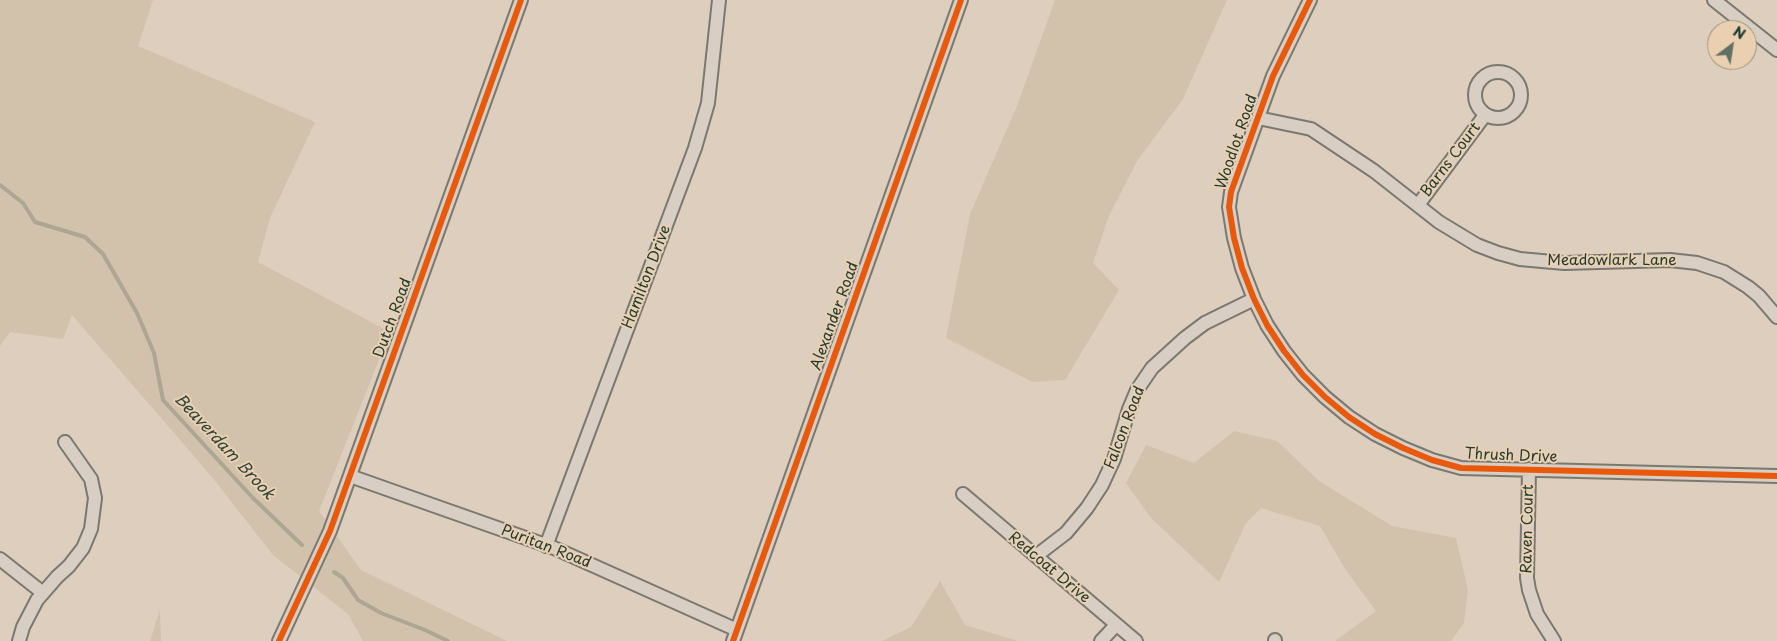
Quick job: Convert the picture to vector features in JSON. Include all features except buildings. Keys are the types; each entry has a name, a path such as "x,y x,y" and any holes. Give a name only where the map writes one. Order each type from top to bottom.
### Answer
{"street":[{"name":"Dutch Road","path":"279,641 330,531 521,0"},
{"name":"Hamilton Drive","path":"546,546 695,148 708,103 719,0"},
{"name":"Alexander Road","path":"735,636 961,0"},
{"name":"Woodlot Road","path":"1254,299 1242,268 1234,238 1229,207 1231,192 1274,76 1310,0"},
{"path":"1714,0 1777,50"},
{"name":"Barns Court","path":"1418,205 1485,115"},
{"name":"Meadowlark Lane","path":"1258,118 1311,130 1374,171 1439,222 1477,245 1520,259 1564,264 1670,260 1698,263 1724,272 1748,287 1759,296 1777,317"},
{"name":"Thrush Drive","path":"1254,299 1267,325 1280,344 1303,375 1325,397 1349,417 1375,434 1432,460 1461,468 1777,476"},
{"name":"Falcon Road","path":"1036,556 1066,533 1102,485 1114,459 1129,409 1137,390 1152,368 1185,338 1205,323 1254,299"},
{"path":"19,641 30,613 43,593 70,566 83,548 91,530 95,498 90,479 65,442"},
{"name":"Raven Court","path":"1529,470 1527,578 1537,614 1554,641"},
{"name":"Puritan Road","path":"350,476 546,546 735,636"},
{"name":"Redcoat Drive","path":"963,494 1136,641"},
{"path":"0,559 43,593"},
{"path":"1101,641 1116,625"}],"shaded area":[{"path":"0,0 153,0 138,46 315,122 270,218 258,262 390,332 319,511 361,570 507,641 363,641 348,614 273,555 212,477 72,315 63,339 10,332 0,346"},
{"path":"1055,0 1227,0 1183,99 1137,161 1108,218 1093,263 1119,290 1065,380 1033,382 946,338 970,214 1017,106"},
{"path":"1234,431 1277,441 1319,481 1392,526 1456,538 1468,590 1464,623 1451,641 1335,641 1376,611 1345,569 1320,526 1261,508 1246,523 1219,582 1151,518 1126,483 1146,445 1194,463"},
{"path":"940,581 965,625 1018,641 882,641 911,627"},
{"path":"160,610 161,641 150,641"}],"waterway":[{"name":"Beaverdam Brook","path":"0,185 23,203 35,222 85,237 103,254 137,313 154,353 163,400 252,497 302,545"},
{"name":"Beaverdam Brook","path":"334,572 343,578 358,600 381,613 448,641"}],"cycle path":[{"path":"279,641 330,531 521,0"},
{"path":"733,641 961,0"},
{"path":"1310,0 1273,76 1231,192 1229,207 1234,238 1242,268 1254,299 1267,325 1303,375 1349,417 1375,434 1432,460 1461,468 1777,476"}]}
